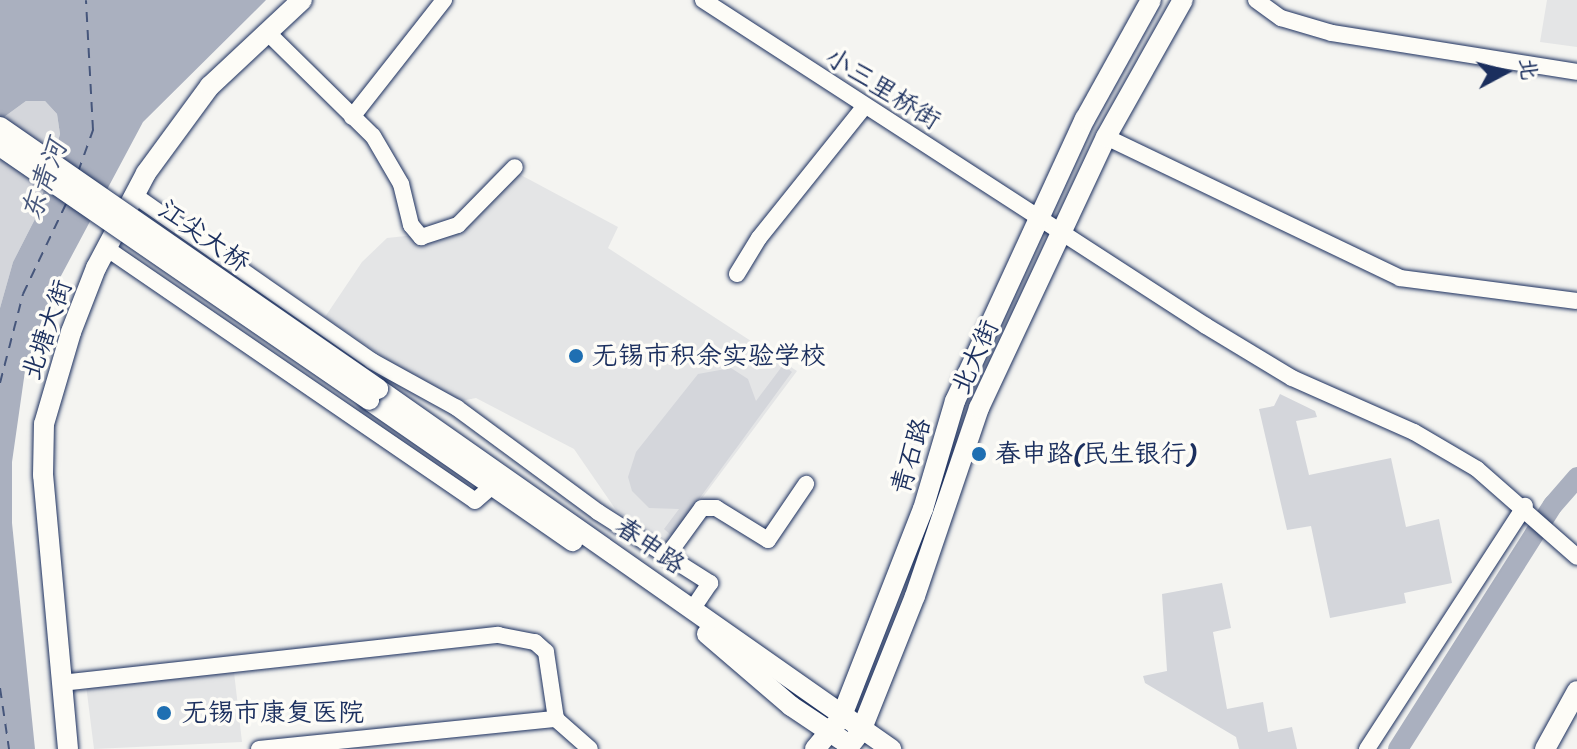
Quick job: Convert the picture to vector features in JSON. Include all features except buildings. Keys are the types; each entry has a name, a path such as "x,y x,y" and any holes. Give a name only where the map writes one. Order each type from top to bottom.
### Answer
{"main road":[{"name":"北塘大街","path":"68,749 45,515 44,424 71,332 106,248 134,195 210,86 302,0"},
{"name":"青石路","path":"836,725 923,509 955,401 1085,119 1151,0"},
{"name":"北大街","path":"853,744 979,408 1106,137 1183,0"},
{"name":"江尖大桥","path":"0,127 373,394"},
{"name":"江尖大桥","path":"0,146 373,394"},
{"name":"春申路","path":"373,394 687,617 791,706 836,725"},
{"name":"春申路","path":"498,482 693,608 836,725 853,744 891,749"},
{"path":"1545,749 1577,691"},
{"path":"815,749 836,725"}],"street":[{"path":"352,117 444,0"},
{"name":"小三里桥街","path":"703,0 864,107 1040,215 1292,378 1414,432 1529,510 1577,557"},
{"path":"1256,0 1281,18 1332,33 1577,72"},
{"path":"267,32 373,136 401,184 411,225 427,239 458,225 515,167"},
{"path":"737,274 759,238 864,107"},
{"path":"1106,137 1400,278 1577,301"},
{"path":"134,195 372,361 457,408 710,583 693,608"},
{"path":"106,248 475,501 498,482"},
{"path":"667,556 702,508 716,508 768,540 806,484"},
{"path":"1367,749 1529,510"},
{"path":"61,683 498,635 535,642 546,652 556,719 590,749"},
{"path":"259,749 556,719"}],"shaded area":[{"path":"1547,0 1577,0 1577,47 1540,42"},
{"path":"26,101 45,101 57,114 60,134 36,217 13,262 0,308 0,120"},
{"name":"无锡市积余实验学校","path":"519,174 618,227 608,248 797,371 667,545 616,510 574,449 476,398 451,403 325,317 362,262 387,238 461,230 475,221 503,180"},
{"path":"783,365 792,372 672,536 664,529 679,509 649,508 632,491 628,477 636,452 698,374 731,368 748,379 756,401"},
{"path":"1280,394 1315,411 1317,417 1296,421 1309,475 1391,458 1406,527 1439,519 1452,583 1404,593 1406,603 1330,618 1311,526 1287,530 1259,409 1274,406"},
{"path":"1222,583 1231,628 1213,632 1227,709 1263,702 1268,732 1292,727 1297,749 1239,749 1236,737 1145,683 1143,676 1167,671 1162,594"},
{"name":"无锡市康复医院","path":"234,672 242,742 94,749 86,685"}],"water":[{"path":"0,0 266,0 143,122 54,289 25,371 12,462 12,523 35,749 0,749 0,308 13,262 36,217 60,134 57,114 45,101 26,101 0,120"}],"waterway":[{"path":"1398,749 1553,505 1577,477"}],"ferry route":[{"path":"78,172 93,130 86,0"},
{"path":"0,383 23,294 66,204"},
{"path":"0,688 9,749"}],"place":[{"name":"无锡市积余实验学校","path":"576,356"},
{"name":"春申路(民生银行)","path":"979,454"},
{"name":"无锡市康复医院","path":"164,713"}],"water label":[{"name":"东青河","path":"44,180"}]}
